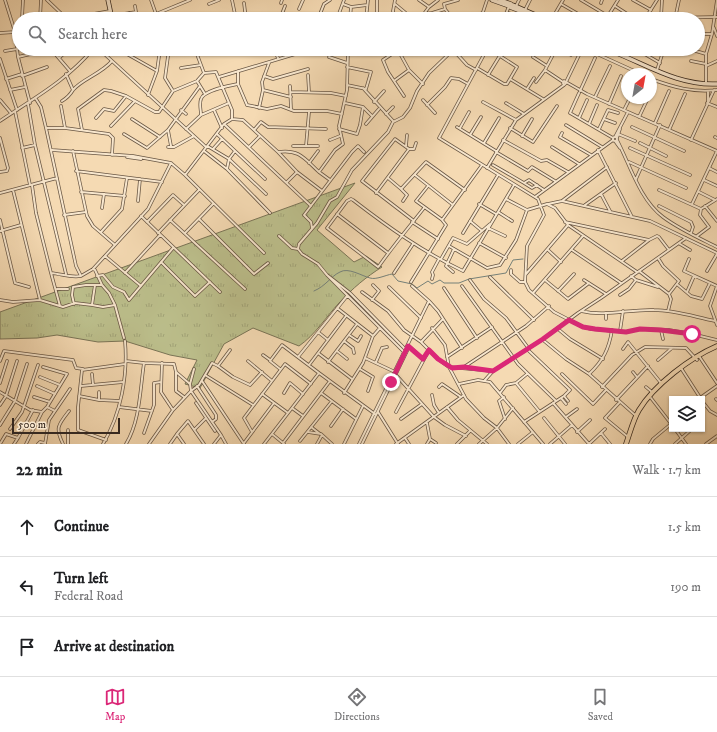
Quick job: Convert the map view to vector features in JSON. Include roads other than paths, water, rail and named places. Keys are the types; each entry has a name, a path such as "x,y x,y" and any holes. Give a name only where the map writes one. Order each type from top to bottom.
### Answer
{"main road":[{"path":"108,0 110,11"},
{"path":"492,0 530,12"},
{"path":"500,0 525,12"},
{"path":"623,56 673,76 717,83"},
{"path":"626,56 653,68"},
{"path":"657,70 673,76 705,84 717,83"},
{"path":"627,444 636,416 661,384 717,346"},
{"path":"627,444 637,417 651,398 682,369"}],"street":[{"path":"5,0 12,22"},
{"path":"22,12 23,0"},
{"path":"40,12 41,0"},
{"path":"48,0 60,12"},
{"path":"151,0 155,12"},
{"path":"161,12 190,0"},
{"path":"209,4 219,0"},
{"path":"232,0 235,12"},
{"path":"299,9 303,0"},
{"path":"321,12 324,4 330,0"},
{"path":"340,12 344,0"},
{"path":"359,0 359,5"},
{"path":"367,12 368,0"},
{"path":"377,0 377,12"},
{"path":"393,12 395,0"},
{"path":"419,0 429,7"},
{"path":"425,12 438,0"},
{"path":"447,12 444,4 458,0"},
{"path":"482,12 486,0"},
{"path":"508,12 519,0"},
{"path":"526,10 530,0"},
{"path":"556,12 564,0"},
{"path":"581,0 601,12"},
{"path":"611,12 618,0"},
{"path":"633,0 651,10 657,0"},
{"path":"661,12 662,0"},
{"path":"675,12 679,0"},
{"path":"706,82 706,54 716,17 717,0"},
{"path":"244,3 245,12"},
{"path":"343,4 351,7 368,5"},
{"path":"395,4 405,12"},
{"path":"561,4 575,12"},
{"path":"135,6 136,12"},
{"path":"283,12 285,6"},
{"path":"509,12 512,6"},
{"path":"615,6 624,12"},
{"path":"351,7 351,12"},
{"path":"435,12 445,9"},
{"path":"104,12 110,11"},
{"path":"705,18 716,17"},
{"path":"713,26 717,36"},
{"path":"0,33 12,32"},
{"path":"705,34 712,34"},
{"path":"5,51 12,50"},
{"path":"22,56 18,57 29,103 35,145 66,274"},
{"path":"0,121 36,99 86,56"},
{"path":"107,56 162,109 206,147 229,160 266,194"},
{"path":"130,56 156,71"},
{"path":"148,95 156,71 159,56"},
{"path":"168,56 165,78 173,91"},
{"path":"198,56 204,73"},
{"path":"219,77 269,63 286,56"},
{"path":"319,172 335,150 343,144 339,129 346,96 348,56"},
{"path":"389,56 383,60 388,72 404,96"},
{"path":"401,56 409,70 422,84"},
{"path":"298,249 299,244 312,229 330,201 336,197 352,170 388,132 393,122 403,117 410,108 422,84 431,71 447,56"},
{"path":"459,56 467,64 506,85 517,67 500,56 488,75"},
{"path":"483,56 439,138 536,197 541,204 544,218 528,242 525,256 525,282 533,293 554,312 586,328 620,331 640,329 661,330 692,334 717,340"},
{"path":"536,82 545,70 552,56"},
{"path":"487,168 516,120 564,83 578,56"},
{"path":"601,56 628,68"},
{"path":"650,56 660,63"},
{"path":"657,70 662,56"},
{"path":"329,57 347,63"},
{"path":"533,57 547,66"},
{"path":"59,58 70,71"},
{"path":"595,58 570,112 615,139 653,208 663,217 717,247"},
{"path":"0,59 16,111 22,148 36,213 60,306"},
{"path":"62,101 70,96 74,90 107,67 112,61"},
{"path":"691,61 706,65 717,61"},
{"path":"259,108 263,90 262,82 269,63"},
{"path":"180,68 201,65"},
{"path":"595,98 610,66"},
{"path":"6,80 47,67"},
{"path":"347,67 371,72 367,88 347,86"},
{"path":"264,76 273,79 308,69"},
{"path":"394,81 409,70"},
{"path":"545,70 564,83 572,86 579,92 655,123 717,152 692,204"},
{"path":"238,71 238,84 247,106 267,109 281,106 294,111 327,111 342,114"},
{"path":"82,130 79,108 104,90 111,90 126,96 156,113 162,109 167,98 173,91 197,81 204,73 216,72 230,103 232,119"},
{"path":"66,74 74,90"},
{"path":"308,75 308,93"},
{"path":"609,104 621,76"},
{"path":"427,105 445,87 451,78 459,79 468,84"},
{"path":"527,89 534,78"},
{"path":"510,79 543,99"},
{"path":"197,81 205,94"},
{"path":"657,81 675,87 708,91 717,90"},
{"path":"201,115 200,102 205,94 222,87 238,84"},
{"path":"124,134 146,148 168,130 181,110 200,86"},
{"path":"290,86 291,109"},
{"path":"10,90 25,87"},
{"path":"363,88 393,122"},
{"path":"263,90 291,97"},
{"path":"691,140 714,90"},
{"path":"374,102 384,91"},
{"path":"655,123 669,91"},
{"path":"708,91 708,103"},
{"path":"291,92 331,93 346,96"},
{"path":"669,130 685,94"},
{"path":"96,118 104,109 114,111 126,96"},
{"path":"36,99 41,107 64,216 76,266 81,276"},
{"path":"0,100 11,114"},
{"path":"423,100 435,113"},
{"path":"579,118 587,100"},
{"path":"111,126 135,101"},
{"path":"483,102 516,120"},
{"path":"186,129 201,115 230,103"},
{"path":"344,103 362,107 372,116"},
{"path":"506,103 524,114"},
{"path":"708,103 717,107"},
{"path":"624,110 627,104"},
{"path":"639,117 645,104"},
{"path":"588,124 597,105"},
{"path":"61,106 65,128"},
{"path":"510,128 533,142 557,106"},
{"path":"339,129 356,134 360,125 362,107"},
{"path":"386,114 393,107"},
{"path":"366,124 380,108"},
{"path":"599,129 608,109 618,113"},
{"path":"181,110 186,114"},
{"path":"214,110 222,128"},
{"path":"306,146 309,112"},
{"path":"469,112 458,128 528,171 532,167 555,181"},
{"path":"615,139 628,112"},
{"path":"470,135 481,117"},
{"path":"484,143 499,118"},
{"path":"132,119 160,137"},
{"path":"185,175 224,124 232,119 243,120 278,152 297,172 322,191"},
{"path":"522,136 532,119"},
{"path":"604,119 615,124"},
{"path":"254,130 261,122 268,127 326,129"},
{"path":"224,124 311,206"},
{"path":"566,125 602,147"},
{"path":"636,179 660,126"},
{"path":"632,127 684,151"},
{"path":"46,128 82,130 112,136 112,155"},
{"path":"275,132 278,128"},
{"path":"536,197 555,181 615,139 620,128"},
{"path":"168,130 170,146 174,147 194,136"},
{"path":"562,133 560,137 591,156"},
{"path":"217,134 265,179"},
{"path":"618,134 635,142"},
{"path":"406,146 407,135"},
{"path":"249,147 260,136"},
{"path":"330,140 340,136"},
{"path":"0,138 2,152 8,168 7,171 0,172"},
{"path":"213,150 222,139"},
{"path":"409,149 393,139 362,179 363,182 376,193 413,222 438,239"},
{"path":"503,140 540,161 547,160 568,172"},
{"path":"376,193 409,149 414,149 416,143"},
{"path":"640,143 666,156"},
{"path":"22,148 35,145"},
{"path":"293,146 318,146"},
{"path":"312,229 311,222 304,216 330,180 358,146 364,152"},
{"path":"552,147 579,164"},
{"path":"630,148 690,175"},
{"path":"51,150 137,156 143,159 171,163 264,253"},
{"path":"598,150 632,217"},
{"path":"73,151 76,172 86,212 91,224 115,245"},
{"path":"204,151 227,169 270,213"},
{"path":"227,169 229,160 235,151"},
{"path":"282,157 285,151"},
{"path":"278,152 293,151 298,153 330,180"},
{"path":"309,163 318,151"},
{"path":"401,189 426,162 465,190"},
{"path":"628,162 686,188"},
{"path":"51,273 66,274 75,277 81,276 93,269 149,207 171,163"},
{"path":"442,220 482,165"},
{"path":"493,165 532,188 537,185"},
{"path":"562,201 607,167"},
{"path":"709,168 717,172"},
{"path":"76,172 162,182"},
{"path":"287,182 297,172"},
{"path":"414,175 453,206"},
{"path":"463,233 498,175"},
{"path":"510,182 513,177"},
{"path":"0,193 57,178"},
{"path":"101,232 122,209 127,178"},
{"path":"388,178 407,195 403,201"},
{"path":"138,201 140,179"},
{"path":"524,184 529,180 544,190"},
{"path":"704,180 717,186"},
{"path":"585,205 616,183"},
{"path":"424,208 402,236 388,253 378,266 328,228 347,201 351,199 402,236 413,244 462,271 514,185"},
{"path":"411,282 446,225 442,220 416,201 428,186"},
{"path":"13,190 40,300"},
{"path":"126,273 170,220 199,190"},
{"path":"659,190 701,209"},
{"path":"81,192 125,196"},
{"path":"698,192 716,200"},
{"path":"102,208 104,194"},
{"path":"601,194 610,211"},
{"path":"147,222 173,195 184,205"},
{"path":"506,198 527,210"},
{"path":"697,236 709,227 700,216 701,209 716,200"},
{"path":"449,246 487,268 500,265 506,258 517,237 527,210 541,204 562,201 650,221 686,238 717,254 707,271"},
{"path":"185,233 213,204"},
{"path":"480,204 512,221"},
{"path":"547,204 555,208 568,225 638,271 669,294 671,299 668,311"},
{"path":"659,206 691,222 693,227 691,233"},
{"path":"705,206 717,221"},
{"path":"64,216 86,212"},
{"path":"337,214 388,253"},
{"path":"141,216 220,292"},
{"path":"199,219 254,274 268,263"},
{"path":"0,220 1,230 15,283 29,287"},
{"path":"170,220 245,289"},
{"path":"470,221 482,231"},
{"path":"564,221 649,240"},
{"path":"432,279 434,275 432,272 454,237 467,244 490,224"},
{"path":"1,230 21,225"},
{"path":"525,275 568,225"},
{"path":"488,228 505,236"},
{"path":"279,236 292,248 298,249 302,254 318,264 327,275 405,351"},
{"path":"533,293 583,236"},
{"path":"622,261 649,240 658,236 669,250"},
{"path":"485,380 493,371 514,359 558,329 638,271 680,244 686,238"},
{"path":"479,243 506,258"},
{"path":"394,273 413,244"},
{"path":"680,244 690,250"},
{"path":"97,276 104,275 113,286 124,292 129,300 137,293 141,286 174,248"},
{"path":"454,249 446,266 454,272"},
{"path":"548,250 561,262"},
{"path":"572,250 621,283"},
{"path":"105,256 141,286"},
{"path":"658,258 663,266 679,280 678,284 691,296 702,299 710,284"},
{"path":"689,259 684,271 717,286 710,306 716,323"},
{"path":"161,262 195,296 210,282"},
{"path":"93,269 102,285 108,291 115,305 125,340 126,362 119,407 110,433 104,444"},
{"path":"510,270 511,274 520,282 525,282"},
{"path":"558,291 574,274"},
{"path":"631,276 636,280 659,287"},
{"path":"687,292 694,276"},
{"path":"490,277 534,320"},
{"path":"470,280 475,288 506,318 528,349 568,388 570,392 524,422"},
{"path":"545,280 568,298 589,282"},
{"path":"584,280 606,294"},
{"path":"620,295 629,289 636,280"},
{"path":"334,281 347,296 381,327"},
{"path":"669,294 678,284"},
{"path":"92,305 95,285"},
{"path":"74,304 72,287 102,285"},
{"path":"372,300 379,291 373,285"},
{"path":"412,286 429,301 462,348"},
{"path":"462,286 514,359 527,374 556,401"},
{"path":"389,287 421,318"},
{"path":"444,288 477,338"},
{"path":"56,289 68,289"},
{"path":"362,292 388,310 404,330 421,342 449,367 464,367 493,371"},
{"path":"298,356 347,296"},
{"path":"0,300 16,302 40,300 68,307 74,304 103,307 115,305"},
{"path":"361,443 429,301"},
{"path":"464,367 534,320 549,306"},
{"path":"337,308 374,336"},
{"path":"581,311 606,313 623,311 668,311 716,323"},
{"path":"620,331 623,311"},
{"path":"606,313 606,319"},
{"path":"309,365 346,316"},
{"path":"421,342 432,328 443,319"},
{"path":"328,362 357,324"},
{"path":"344,393 360,369 374,336 381,327"},
{"path":"447,357 492,327"},
{"path":"432,328 445,345 449,367 464,395 484,418 497,428 509,444"},
{"path":"558,329 570,339 603,359"},
{"path":"589,374 603,359 609,348 612,330"},
{"path":"661,330 663,339"},
{"path":"318,332 328,340"},
{"path":"349,335 358,341 361,339"},
{"path":"543,339 566,360 589,374 619,403 636,416"},
{"path":"344,341 353,348 354,353"},
{"path":"623,349 628,342 661,384"},
{"path":"270,361 282,345 344,393 375,414"},
{"path":"408,346 423,359"},
{"path":"602,387 636,351 647,346 686,348 698,358 717,384 704,396"},
{"path":"376,362 382,348 387,347"},
{"path":"658,360 672,348"},
{"path":"218,366 230,350"},
{"path":"396,412 429,350"},
{"path":"0,361 4,351 74,360 76,368 82,369 126,362 174,364 176,372 176,391 184,397"},
{"path":"337,351 347,359"},
{"path":"361,443 396,375 405,351"},
{"path":"318,354 352,380"},
{"path":"264,355 280,369"},
{"path":"365,358 395,372"},
{"path":"0,383 7,361"},
{"path":"0,405 6,396 18,361"},
{"path":"248,361 272,381"},
{"path":"126,444 131,434 137,409 144,363"},
{"path":"162,363 160,382 161,392 173,410"},
{"path":"149,444 173,410 191,390 202,381 212,363 250,385 262,372"},
{"path":"0,425 15,401 27,364"},
{"path":"252,432 244,418 252,405 285,364 311,384"},
{"path":"10,429 24,407 38,365"},
{"path":"616,400 648,366"},
{"path":"26,444 42,412 55,394 66,373 42,367"},
{"path":"82,369 79,396 78,430 106,440"},
{"path":"194,369 190,384 191,390 226,444"},
{"path":"360,369 373,377 368,391"},
{"path":"682,369 699,396"},
{"path":"176,372 190,384"},
{"path":"633,372 637,377"},
{"path":"264,444 319,373"},
{"path":"92,374 93,385"},
{"path":"500,393 506,385 516,382 527,374"},
{"path":"562,374 593,404 606,390"},
{"path":"205,375 252,405"},
{"path":"396,375 434,417 445,425 466,436"},
{"path":"40,377 60,385"},
{"path":"459,384 485,380 490,382 543,444"},
{"path":"202,381 244,443 274,403"},
{"path":"272,434 284,443 330,381"},
{"path":"81,386 123,382"},
{"path":"144,433 152,411 154,383 160,382"},
{"path":"516,382 539,411"},
{"path":"284,393 290,383 303,394"},
{"path":"439,388 442,384 461,397"},
{"path":"37,386 55,394"},
{"path":"197,386 216,415 216,419 212,422"},
{"path":"646,387 653,393"},
{"path":"38,444 40,442 45,443 48,423 70,389"},
{"path":"0,392 24,407 42,412"},
{"path":"98,400 99,392"},
{"path":"321,393 356,419"},
{"path":"262,394 288,413"},
{"path":"432,395 434,405 439,414"},
{"path":"378,412 397,444 464,395"},
{"path":"79,396 98,400 120,401"},
{"path":"564,396 568,401"},
{"path":"34,397 50,402"},
{"path":"504,397 499,400 505,419"},
{"path":"561,398 566,404"},
{"path":"651,398 669,420"},
{"path":"300,440 332,401"},
{"path":"196,403 215,431"},
{"path":"553,403 589,444 605,429"},
{"path":"619,403 605,418 613,427 628,438"},
{"path":"401,419 422,404"},
{"path":"705,404 710,411 717,415"},
{"path":"344,444 363,406"},
{"path":"47,407 55,411"},
{"path":"119,407 152,411"},
{"path":"447,407 458,420 487,444"},
{"path":"292,408 304,416"},
{"path":"479,444 497,428 513,408"},
{"path":"331,426 343,409"},
{"path":"566,417 577,409"},
{"path":"14,444 33,410"},
{"path":"64,444 58,434 59,425 69,411"},
{"path":"195,429 206,418"},
{"path":"544,418 565,444"},
{"path":"577,432 590,420"},
{"path":"170,444 188,421 204,444"},
{"path":"427,422 430,439 436,444"},
{"path":"550,444 572,425"},
{"path":"650,444 653,439 669,425"},
{"path":"311,427 332,444"},
{"path":"68,430 68,444"},
{"path":"457,444 471,431"},
{"path":"308,432 321,435"},
{"path":"518,444 532,432"},
{"path":"677,432 686,444"},
{"path":"675,444 689,432"},
{"path":"600,433 610,444"},
{"path":"0,444 6,434 18,438"},
{"path":"177,434 184,444"},
{"path":"214,444 221,435"},
{"path":"317,444 321,435"},
{"path":"706,444 717,436"},
{"path":"405,438 409,444"},
{"path":"427,444 430,439"}],"waterway":[{"path":"314,291 343,271 351,271 372,278 392,274 398,281 412,284 417,288 428,281 432,284 440,280 444,283 459,283 469,279 506,273 513,260 523,259"}]}
